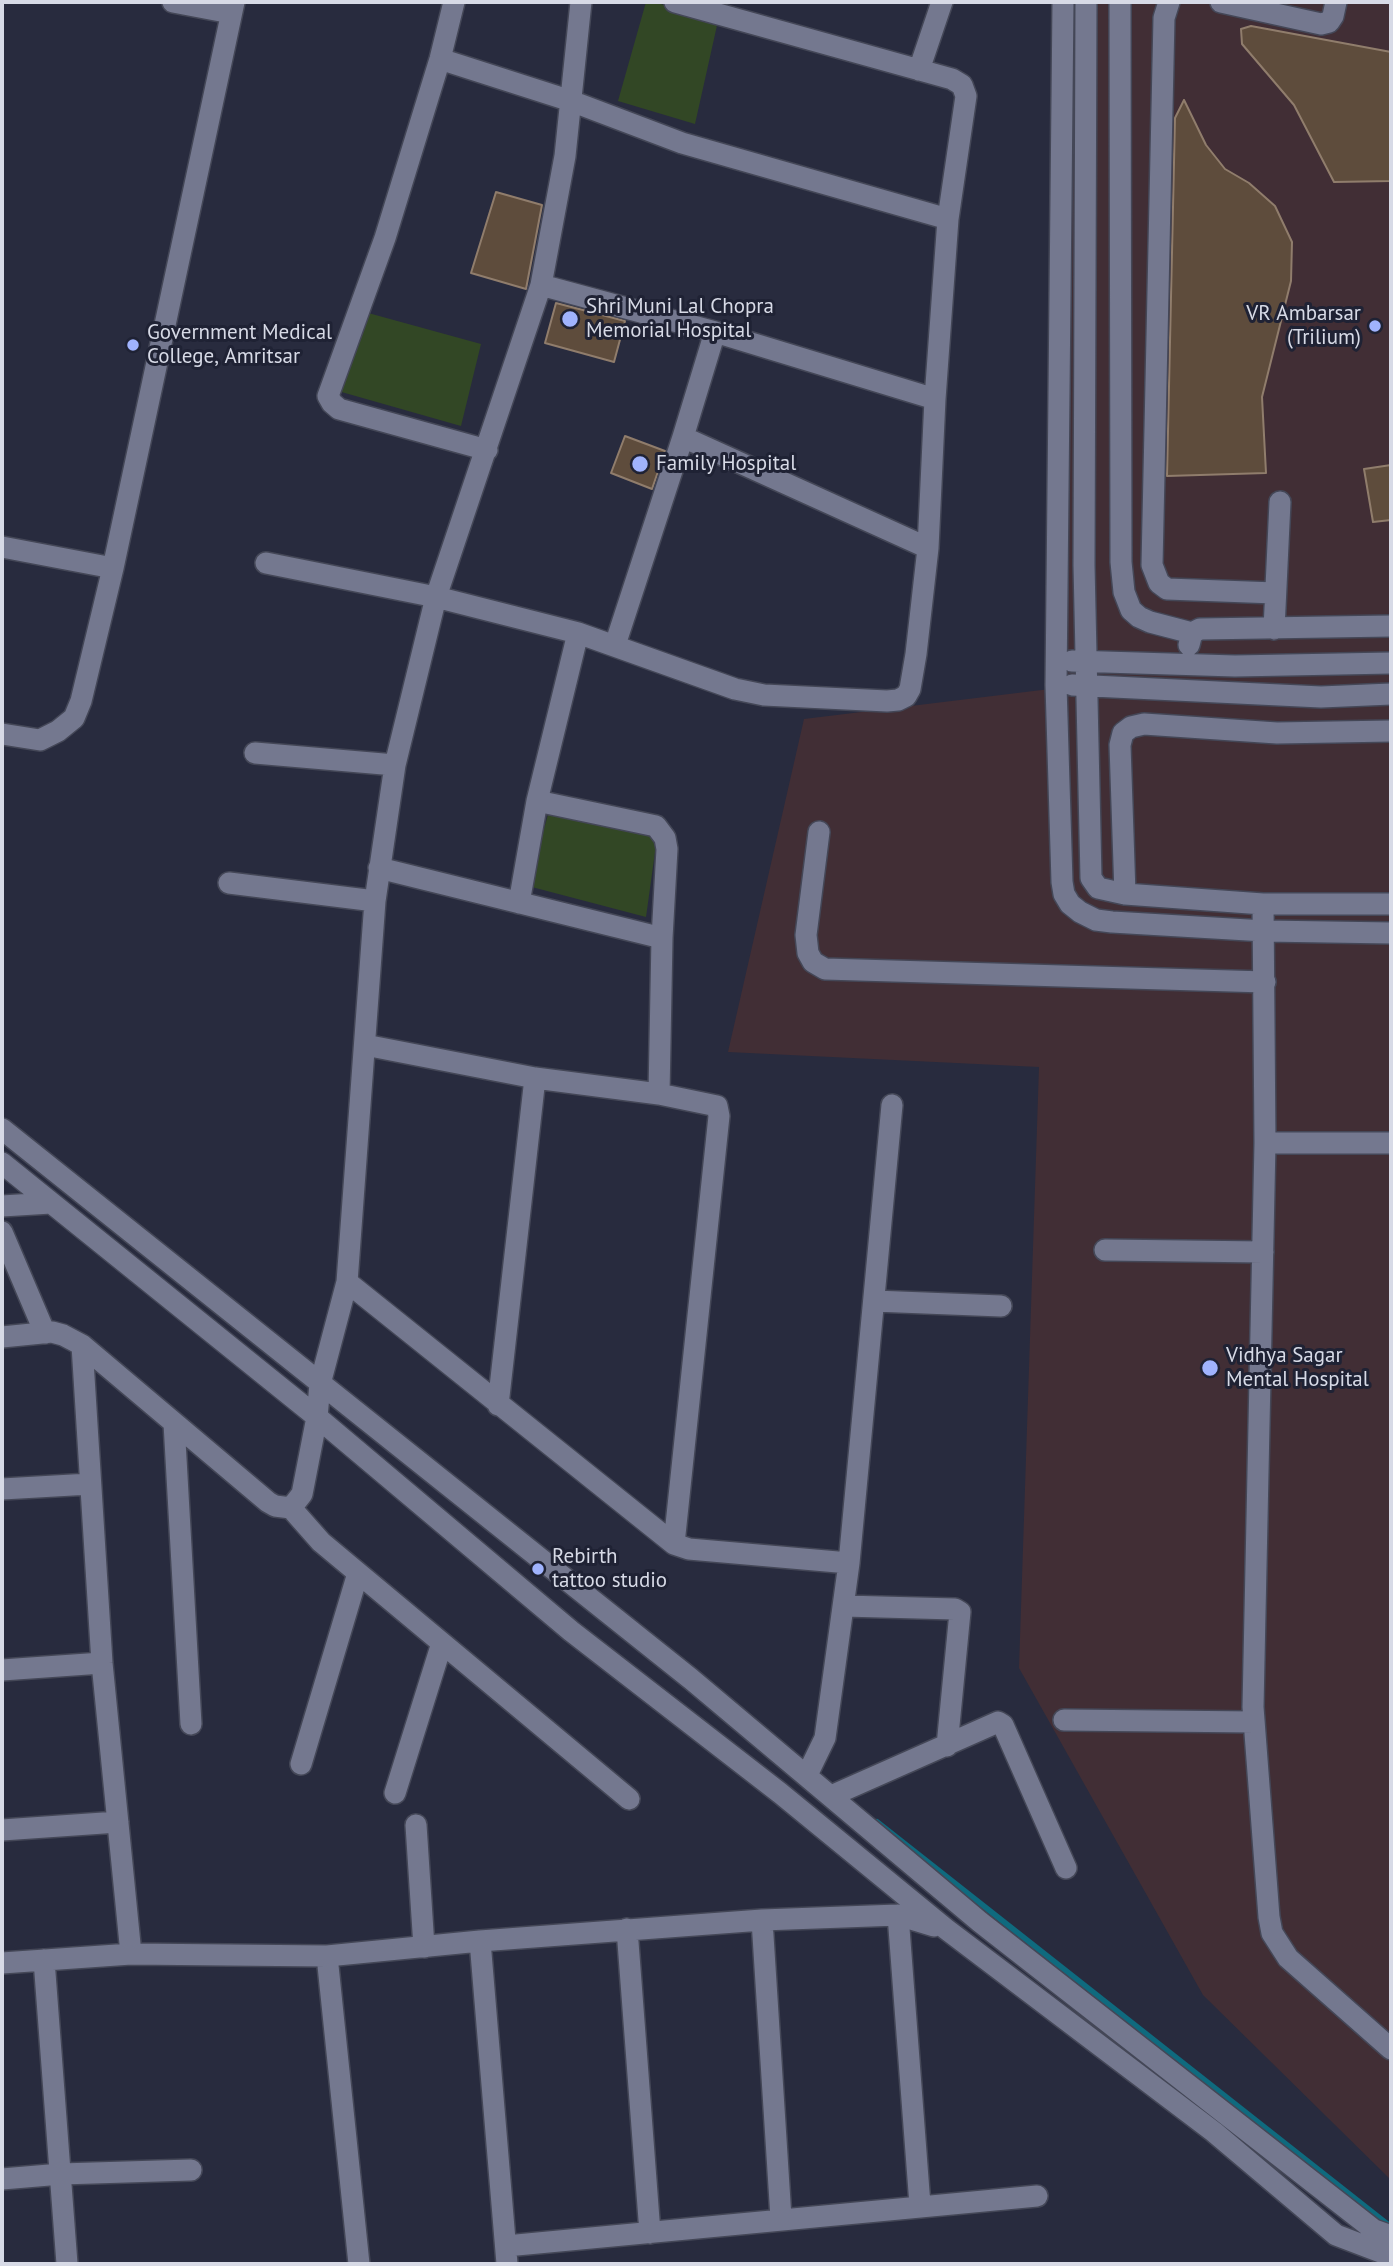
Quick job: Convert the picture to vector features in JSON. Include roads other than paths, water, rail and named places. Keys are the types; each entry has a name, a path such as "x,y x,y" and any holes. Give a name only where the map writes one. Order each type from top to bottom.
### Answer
{"street":[{"path":"2,734 40,740 58,731 74,718 81,701 113,568 232,7 173,2"},
{"path":"454,2 440,59 385,238 328,396 339,409 487,450"},
{"path":"291,1508 302,1494 317,1417 320,1384 347,1282 375,901 395,765 436,597 541,285 565,156 581,2"},
{"path":"266,564 436,597 578,633 715,683 755,693 898,700 906,696 910,689 928,548 948,219 966,96 962,85 952,79 675,2"},
{"path":"919,70 942,2"},
{"path":"1063,2 1056,685 1064,894 1070,904 1096,920 1265,931 1391,933"},
{"path":"1086,2 1084,565 1090,871 1094,883 1098,888 1125,894 1264,904 1391,904"},
{"path":"1120,2 1121,562 1124,592 1131,610 1150,622 1192,633 1200,629 1391,626"},
{"path":"1169,2 1164,18 1152,565 1158,583 1167,589 1275,593"},
{"path":"1221,2 1321,24 1329,22 1336,2"},
{"path":"440,59 571,101 682,143 948,219"},
{"path":"541,285 715,332 935,399"},
{"path":"615,645 715,332"},
{"path":"683,437 928,548"},
{"path":"1274,629 1280,502"},
{"path":"2,547 113,568"},
{"path":"1084,565 1121,562"},
{"path":"519,903 537,801 578,633"},
{"path":"1188,664 1192,633"},
{"path":"1056,661 1235,666 1391,663"},
{"path":"1056,685 1321,697 1391,694"},
{"path":"1125,894 1119,745 1123,733 1131,727 1144,724 1277,733 1391,731"},
{"path":"255,753 395,765"},
{"path":"537,801 656,826 661,830 667,849 662,937 659,1094"},
{"path":"818,832 806,935 808,953 813,962 825,969 1265,982"},
{"path":"379,868 662,937"},
{"path":"229,883 375,901"},
{"path":"1062,884 1094,883"},
{"path":"1264,904 1265,1143 1254,1722 1269,1917 1272,1933 1288,1958 1391,2049"},
{"path":"365,1045 535,1078 714,1104 720,1110 674,1544"},
{"path":"498,1405 535,1078"},
{"path":"807,1775 824,1744 844,1606 892,1105"},
{"path":"2,1129 680,1670 980,1922 1374,2230 1391,2236"},
{"path":"1265,1143 1391,1143"},
{"path":"2,1163 317,1417 571,1631 780,1793 946,1929 1214,2132 1336,2235 1391,2256"},
{"path":"2,1206 51,1203"},
{"path":"2,1232 45,1333"},
{"path":"1105,1250 1263,1252"},
{"path":"347,1282 674,1544 689,1549 849,1563"},
{"path":"874,1301 1001,1306"},
{"path":"2,1337 45,1333 63,1335 82,1345 268,1503 291,1508 321,1542 629,1799"},
{"path":"82,1345 102,1663 131,1954"},
{"path":"174,1423 191,1724"},
{"path":"2,1489 90,1484"},
{"path":"301,1765 358,1573"},
{"path":"844,1606 955,1609 960,1612 947,1746"},
{"path":"395,1793 442,1643"},
{"path":"2,1670 102,1663"},
{"path":"1064,1720 1254,1722"},
{"path":"831,1796 996,1723 1003,1725 1066,1868"},
{"path":"2,1830 118,1822"},
{"path":"415,1825 424,1947"},
{"path":"2,1963 131,1954 327,1956 627,1929 898,1915 946,1929"},
{"path":"898,1915 920,2205"},
{"path":"762,1920 781,2218"},
{"path":"627,1929 650,2233"},
{"path":"480,1941 506,2255 650,2233 781,2218 1037,2196"},
{"path":"327,1956 359,2264"},
{"path":"44,1960 66,2264"},
{"path":"2,2179 61,2174 191,2171"}],"waterway":[{"path":"877,1822 1391,2227"}],"place":[{"name":"Shri Muni Lal Chopra Memorial Hospital","path":"570,319"},
{"name":"VR Ambarsar (Trilium)","path":"1375,326"},
{"name":"Government Medical College, Amritsar","path":"133,345"},
{"name":"Family Hospital","path":"640,464"},
{"name":"Vidhya Sagar Mental Hospital","path":"1210,1368"},
{"name":"Rebirth tattoo studio","path":"538,1569"}]}
